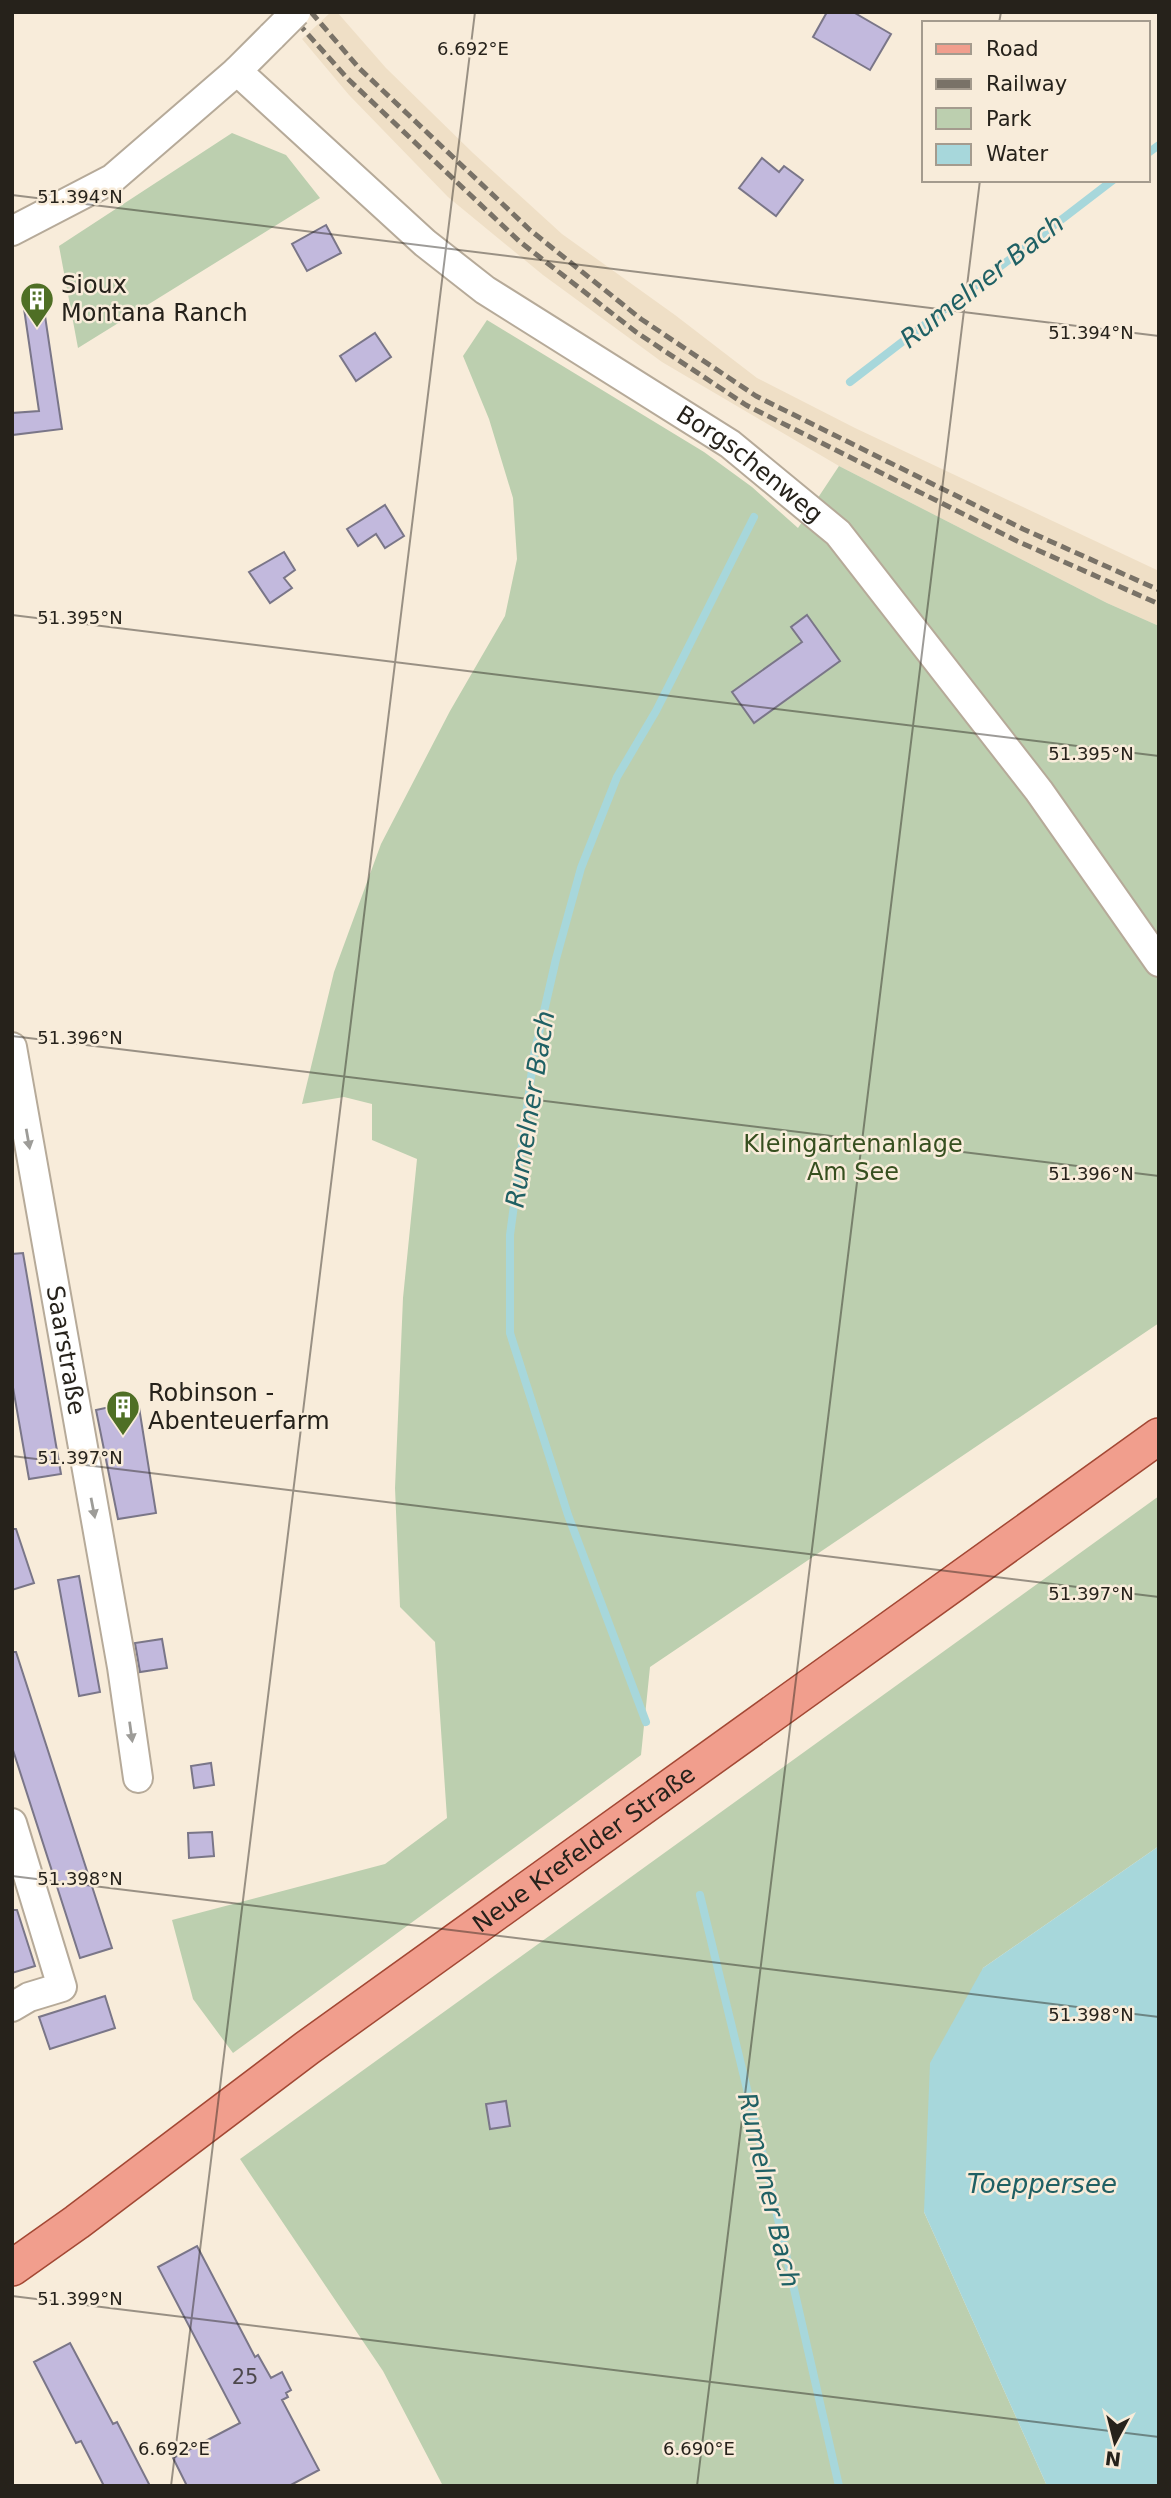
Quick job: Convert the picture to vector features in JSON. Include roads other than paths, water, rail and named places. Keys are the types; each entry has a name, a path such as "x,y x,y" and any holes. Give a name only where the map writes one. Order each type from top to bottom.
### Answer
{"main road":[{"name":"Neue Krefelder Straße","path":"12,2268 318,2040 1159,1436"}],"street":[{"path":"12,231 112,179 237,71 296,12"},
{"name":"Borgschenweg","path":"237,71 425,243 485,290 730,444 838,533 1039,791 1159,962"},
{"name":"Saarstraße","path":"12,1047 17,1101 122,1667 138,1778"},
{"path":"12,1823 62,1987 29,1997 12,2007"}],"water":[{"name":"Toeppersee","path":"1159,1846 1159,2486 1047,2486 924,2212 930,2063 983,1968"}],"waterway":[{"name":"Rumelner Bach","path":"1150,152 1159,145"},
{"name":"Rumelner Bach","path":"850,382 1110,182"},
{"name":"Rumelner Bach","path":"646,1722 568,1515 510,1333 510,1235 534,1055 581,868 617,777 656,711 754,517"},
{"name":"Rumelner Bach","path":"700,1895 839,2486"}],"railway":[{"path":"288,12 348,79 519,241 636,332 746,405 1017,541 1159,604"},
{"path":"311,12 359,68 530,230 641,319 756,396 1023,529 1159,590"}],"place":[{"name":"Sioux Montana Ranch","path":"37,329"},
{"name":"Robinson - Abenteuerfarm","path":"123,1437"}],"park label":[{"name":"Kleingartenanlage Am See","path":"853,1158"}]}
